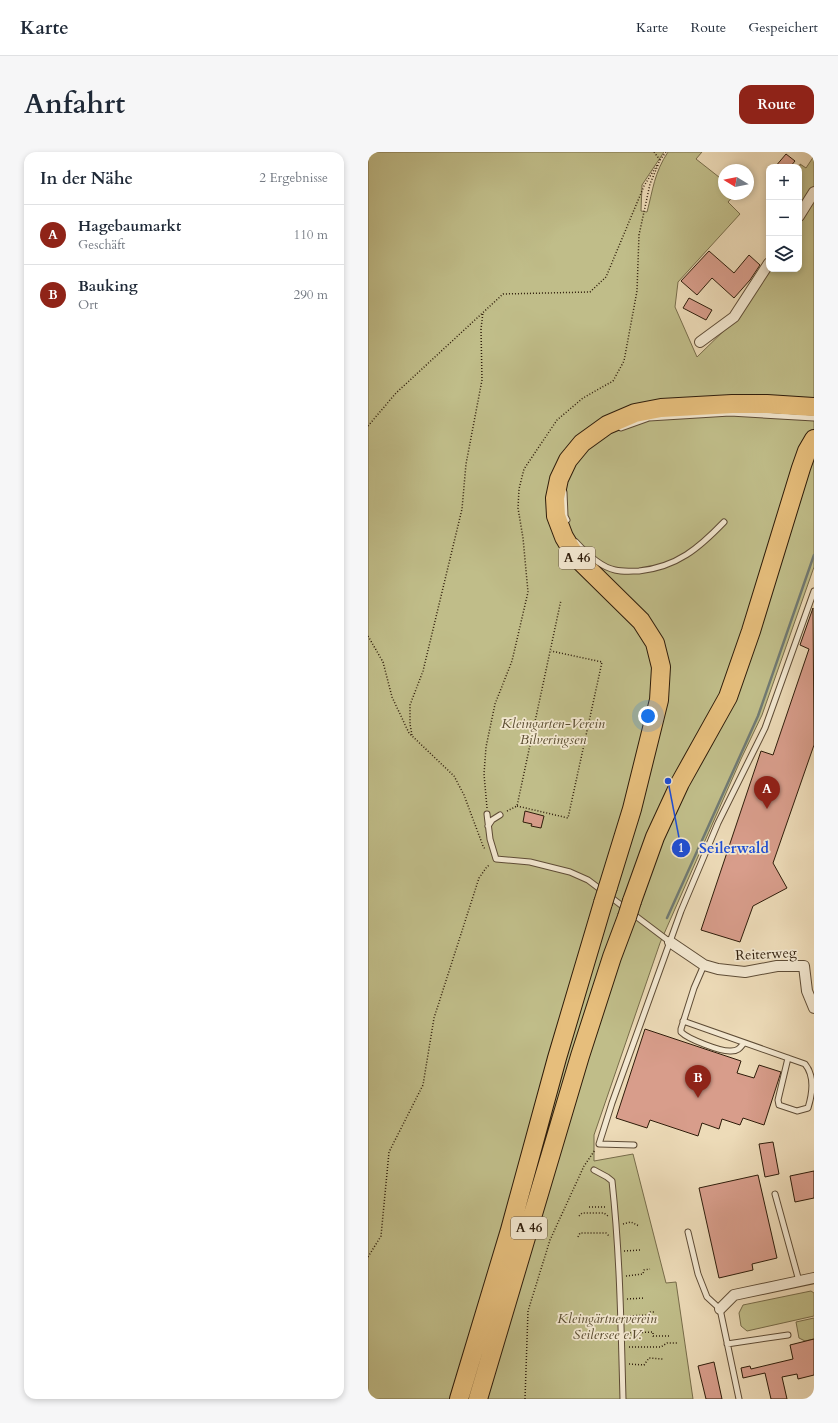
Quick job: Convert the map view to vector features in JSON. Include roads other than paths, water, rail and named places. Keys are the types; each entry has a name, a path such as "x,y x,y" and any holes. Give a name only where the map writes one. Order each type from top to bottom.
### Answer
{"highway":[{"name":"A 46","path":"459,1399 510,1230 557,1058 632,809 659,700 661,667 655,643 641,621 576,557 564,538 556,516 555,498 559,479 568,460 582,443 607,425 635,413 661,408 731,408 767,404 809,412"},
{"name":"A 46","path":"478,1399 580,1056 612,957 655,837 680,783 728,697 751,631 801,468 807,451 814,439"}],"street":[{"path":"802,211 814,192"},
{"path":"700,342 734,316 766,268"},
{"name":"Reiterweg","path":"670,942 704,965 718,969 745,972 777,966 804,966 807,991 814,1008"},
{"path":"720,1309 734,1295 814,1278"}],"lane":[{"path":"616,430 649,418 731,408"},
{"path":"566,485 564,491 565,516 570,529"},
{"path":"572,535 584,551 602,564 614,570 628,572 655,569 682,558 707,539 724,522"},
{"path":"634,1145 599,1144 612,1103 681,911 718,823 765,728 814,591"},
{"path":"487,814 490,839 496,859 530,862 570,872 588,880 670,942"},
{"path":"488,826 492,820 500,815"},
{"path":"704,965 694,988 681,1032 685,1036 714,1048 731,1051 739,1049 744,1043"},
{"path":"683,1021 744,1043 788,1058 805,1064 814,1074 814,1090 808,1108 797,1111 779,1105 778,1100 788,1058"},
{"path":"594,1170 607,1176 612,1181 617,1226 620,1277 623,1399"},
{"path":"775,1194 799,1281"},
{"path":"688,1232 698,1274 707,1297 720,1309 739,1399"},
{"path":"727,1344 788,1335"}],"waterway":[{"path":"667,918 758,716 814,555"}],"place":[{"name":"Seilerwald","path":"668,781"},
{"name":"Hagebaumarkt","path":"767,809"},
{"name":"Bauking","path":"698,1098"}],"park label":[{"name":"Kleingarten-Verein Bilveringsen","path":"553,732"},
{"name":"Kleingärtnerverein Seilersee e.V.","path":"607,1326"}]}
